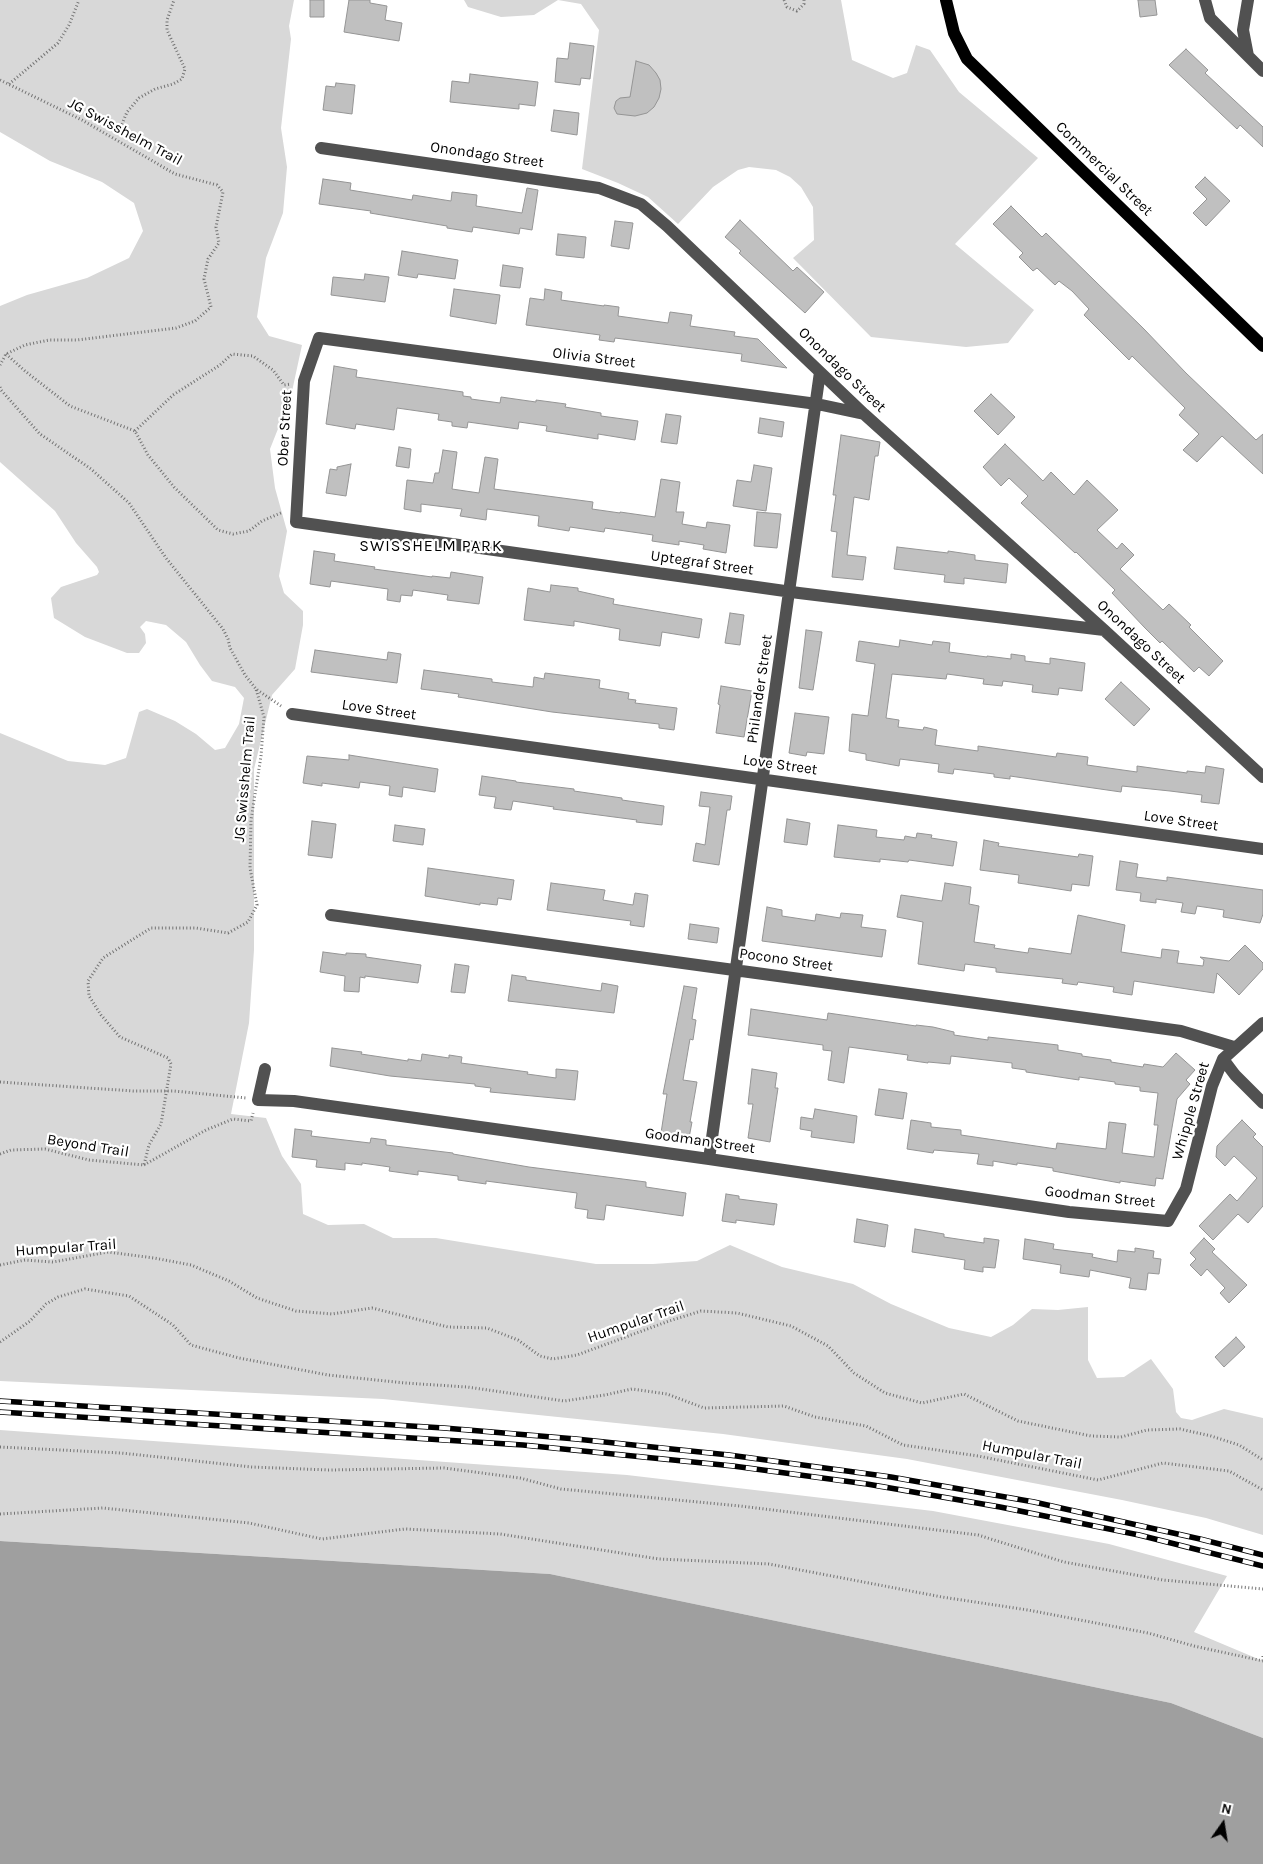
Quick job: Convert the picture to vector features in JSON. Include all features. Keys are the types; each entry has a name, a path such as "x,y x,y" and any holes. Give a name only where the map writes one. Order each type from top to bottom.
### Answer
{"main road":[{"name":"Commercial Street","path":"946,0 954,33 967,59 1263,346"}],"street":[{"path":"1205,0 1210,18 1263,71"},
{"path":"1248,0 1243,30 1248,56"},
{"name":"Onondago Street","path":"320,148 599,188 641,204 667,226 864,414 1104,630 1263,777"},
{"name":"Olivia Street","path":"319,338 817,404 864,414"},
{"name":"Ober Street","path":"296,517 304,381 319,338"},
{"name":"Philander Street","path":"709,1159 820,372"},
{"name":"Uptegraf Street","path":"296,517 790,592 1104,630"},
{"name":"Love Street","path":"292,714 1263,850"},
{"name":"Pocono Street","path":"331,915 1181,1031 1234,1047"},
{"name":"Whipple Street","path":"1168,1220 1186,1189 1212,1086 1223,1059 1234,1047 1263,1023"},
{"path":"1223,1059 1263,1103"},
{"path":"258,1100 265,1069"},
{"name":"Goodman Street","path":"258,1100 294,1101 1069,1212 1168,1220"}],"path":[{"path":"9,84 58,43 69,25 79,0"},
{"path":"118,134 127,112 139,98 155,89 173,84 182,79 185,69 168,30 167,20 174,0"},
{"path":"784,0 786,7 797,11 804,4 804,0"},
{"name":"JG Swisshelm Trail","path":"0,80 82,120 175,174 218,184 223,192 216,226 219,243 208,259 204,279 211,307 195,321 176,328 77,340 49,340 25,345 6,354"},
{"path":"0,365 6,354 70,406 135,431 148,455 174,487 218,530 233,534 249,530 262,521 282,512 296,517"},
{"path":"135,431 173,395 220,365 232,354 253,356 273,370 284,385"},
{"name":"JG Swisshelm Trail","path":"0,387 40,434 90,468 129,503 166,558 223,629 230,648 245,675 256,689 292,714"},
{"name":"JG Swisshelm Trail","path":"167,1091 171,1064 168,1058 120,1037 101,1015 89,996 88,981 103,958 151,928 196,928 228,933 248,922 257,905 250,868 250,820 261,756 264,717 256,689"},
{"path":"0,1082 133,1091 167,1091 258,1100"},
{"name":"Beyond Trail","path":"144,1165 149,1145 161,1124 167,1091"},
{"name":"Beyond Trail","path":"0,1152 45,1149 89,1160 144,1165 206,1130 233,1119 250,1121 258,1100"},
{"name":"Humpular Trail","path":"0,1265 25,1260 53,1262 108,1252 154,1258 191,1266 229,1281 257,1298 296,1310 332,1314 372,1308 448,1327 487,1328 518,1340 540,1356 553,1359 578,1355 669,1320 701,1311 737,1313 791,1326 828,1346 854,1372 885,1393 922,1403 964,1394 1018,1421 1091,1436 1121,1437 1147,1430 1180,1429 1239,1445 1263,1460"},
{"name":"Humpular Trail","path":"0,1342 30,1321 46,1304 58,1297 85,1289 128,1296 173,1325 191,1345 239,1358 328,1375 467,1387 564,1401 605,1396 632,1389 667,1394 704,1408 784,1406 815,1417 866,1426 903,1445 978,1456 1098,1480 1163,1463 1229,1471 1263,1490"},
{"path":"0,1447 121,1453 252,1467 329,1470 444,1468 520,1478 561,1489 740,1506 978,1534 1064,1562 1163,1580 1263,1589"},
{"path":"0,1514 103,1508 249,1523 322,1539 406,1528 500,1534 659,1559 769,1564 942,1597 1028,1610 1263,1660"}],"shaded area":[{"path":"0,0 294,0 289,26 291,39 281,128 287,167 283,213 266,258 257,317 269,336 302,345 291,396 270,449 275,488 287,531 279,576 284,593 303,611 303,625 295,669 272,695 254,769 254,950 249,1023 231,1114 266,1118 282,1156 301,1184 303,1214 328,1225 364,1224 393,1238 436,1238 596,1264 653,1264 697,1261 730,1245 782,1267 853,1284 891,1304 949,1328 991,1337 1013,1325 1032,1309 1058,1310 1088,1307 1088,1360 1097,1378 1124,1377 1151,1359 1173,1389 1176,1412 1181,1418 1192,1420 1224,1409 1263,1418 1263,1535 1206,1518 1122,1500 907,1459 723,1434 383,1399 0,1381 0,733 68,761 105,765 126,758 139,712 147,709 175,721 196,734 215,750 225,748 239,724 244,698 235,687 212,681 186,642 166,625 146,621 140,627 145,634 146,643 139,653 127,653 85,637 54,618 51,598 61,587 97,575 99,572 97,567 76,543 55,511 0,462 0,306 27,295 87,278 129,258 143,231 134,203 102,182 50,161 0,132"},
{"path":"464,0 558,0 534,15 501,17 468,7"},
{"path":"558,0 841,0 852,60 893,78 907,73 916,45 930,50 959,92 1038,158 955,244 1034,310 1008,343 966,347 871,337 793,258 814,240 813,207 801,187 790,177 776,170 749,167 738,170 713,187 678,224 648,197 582,169 599,30 581,4"},
{"path":"0,1430 627,1475 933,1511 1109,1544 1227,1576 1194,1632 1263,1661 1263,1738 1171,1703 550,1574 0,1541"},
{"path":"0,1541 550,1574 1171,1703 1263,1738 1263,1864 0,1864"}],"building":[{"path":"310,0 324,0 324,17 310,17"},
{"path":"349,0 370,0 370,3 387,6 385,20 402,23 399,41 344,32"},
{"path":"1138,0 1155,0 1157,15 1140,17"},
{"path":"570,43 594,46 590,79 581,78 580,85 555,82 557,58 568,59"},
{"path":"1186,49 1208,70 1205,73 1263,127 1263,147 1240,125 1237,129 1169,65"},
{"path":"636,61 649,65 656,73 660,80 659,98 654,107 647,113 635,116 617,114 614,108 616,101 620,98 630,97"},
{"path":"470,74 538,82 535,106 519,104 519,109 450,102 452,81 469,83"},
{"path":"336,83 355,85 352,114 323,110 326,86 335,87"},
{"path":"554,110 579,113 577,135 551,131"},
{"path":"1205,177 1230,201 1206,226 1193,213 1207,199 1195,187"},
{"path":"323,179 351,183 350,190 412,200 413,195 451,201 452,192 477,195 476,206 522,213 527,188 538,190 532,230 520,228 519,234 473,227 472,232 370,213 371,211 319,204"},
{"path":"1011,206 1042,237 1046,233 1256,440 1263,434 1263,474 1222,436 1197,462 1183,450 1199,434 1179,415 1185,408 1132,356 1129,360 1084,315 1089,309 1072,291 1059,281 1055,285 1037,268 1033,271 1019,257 1023,253 993,224"},
{"path":"740,220 793,271 797,267 824,292 805,313 739,253 741,251 725,237"},
{"path":"615,221 633,223 629,249 611,246"},
{"path":"558,234 586,237 584,258 556,255"},
{"path":"402,251 458,260 455,279 418,274 417,278 398,275"},
{"path":"503,265 523,268 520,288 500,286"},
{"path":"365,274 389,277 385,302 331,295 333,277 364,280"},
{"path":"454,289 500,295 496,324 450,316"},
{"path":"545,289 562,292 561,300 619,307 618,316 668,323 670,312 692,315 690,326 735,332 734,336 758,339 787,368 741,361 742,354 615,338 614,342 599,340 600,335 526,325 530,298 544,300"},
{"path":"334,366 357,370 356,377 463,392 463,396 471,397 471,399 500,403 501,397 536,402 536,400 566,404 565,407 601,413 601,416 638,421 635,440 598,434 598,439 546,431 547,426 519,422 518,429 468,422 467,428 452,426 452,422 438,420 439,414 397,408 394,430 356,424 355,429 326,424"},
{"path":"991,394 1015,417 998,435 974,411"},
{"path":"666,414 681,416 677,444 661,442"},
{"path":"760,418 784,422 782,437 758,433"},
{"path":"841,435 880,442 878,456 875,456 869,500 854,497 847,555 866,557 863,580 832,577 837,532 831,531 836,495 833,495"},
{"path":"1005,444 1043,481 1051,472 1074,495 1087,480 1118,510 1097,530 1117,549 1122,543 1134,555 1120,569 1163,610 1169,604 1191,625 1189,627 1223,661 1209,676 1199,667 1194,672 1162,641 1160,643 1112,593 1115,590 1021,503 1028,496 1009,478 1001,486 983,467"},
{"path":"399,447 411,449 409,468 396,466"},
{"path":"443,450 457,452 452,489 479,493 485,457 498,459 494,489 593,502 592,509 620,513 655,517 661,479 680,482 676,512 684,512 682,524 706,528 707,522 730,525 726,553 703,549 704,545 679,541 679,545 652,541 653,535 605,528 604,532 570,527 569,531 538,526 539,516 487,509 486,520 460,516 462,509 421,504 421,512 404,509 407,480 433,483 435,473 439,473"},
{"path":"351,464 346,496 326,493 330,469 337,470 337,467"},
{"path":"754,465 772,468 766,511 733,506 737,480 751,482"},
{"path":"757,512 781,514 777,548 754,546"},
{"path":"897,547 975,555 975,560 1008,564 1006,583 964,578 964,584 944,582 945,575 894,569"},
{"path":"314,551 335,554 334,561 375,567 374,569 432,577 450,578 451,572 483,577 479,604 447,600 448,595 413,590 412,596 401,595 400,602 387,600 388,589 331,581 330,587 310,584"},
{"path":"551,585 578,588 578,591 614,599 613,604 702,619 699,638 662,632 660,646 619,640 620,629 574,621 574,626 524,620 528,588 550,592"},
{"path":"730,613 744,615 740,645 725,643"},
{"path":"806,630 822,632 813,690 799,688"},
{"path":"900,640 932,645 933,641 950,643 949,652 987,657 1011,659 1011,654 1025,656 1025,661 1050,664 1050,658 1085,663 1082,691 1059,688 1058,695 1032,692 1033,685 1003,681 1002,686 983,684 984,679 947,674 946,679 892,674 886,718 899,720 898,727 923,730 924,727 937,730 935,745 978,751 978,746 1056,757 1057,753 1088,757 1087,765 1137,772 1137,766 1187,773 1187,771 1205,773 1206,766 1224,769 1219,804 1201,802 1202,795 1170,791 1122,786 1121,792 1010,776 1010,779 994,777 994,774 954,769 953,774 938,772 939,764 900,759 899,766 866,760 866,754 849,751 852,714 868,716 875,664 856,661 859,641 899,647"},
{"path":"315,650 387,660 388,652 401,654 397,683 311,672"},
{"path":"424,670 492,679 492,682 533,687 534,677 544,679 545,673 600,680 599,688 629,693 628,699 636,700 635,703 677,708 674,730 659,728 659,724 552,712 458,697 459,694 421,689"},
{"path":"1121,682 1150,709 1134,726 1105,699"},
{"path":"721,686 752,691 744,737 716,733"},
{"path":"795,713 829,717 824,754 807,752 806,756 789,753"},
{"path":"349,755 438,769 435,792 403,787 402,797 389,795 390,786 360,782 359,788 322,783 322,786 303,783 307,756 349,760"},
{"path":"482,776 574,789 574,791 664,806 662,825 553,809 554,807 513,801 511,810 494,808 496,797 479,795"},
{"path":"701,792 732,796 730,810 727,810 719,865 693,861 696,843 705,845 710,807 699,806"},
{"path":"787,819 810,823 807,845 784,842"},
{"path":"312,821 336,824 332,858 308,855"},
{"path":"395,825 425,829 423,845 393,841"},
{"path":"838,825 877,830 876,837 904,840 905,836 916,838 917,833 932,835 931,838 957,842 953,866 909,860 908,862 880,859 880,862 834,857"},
{"path":"984,840 999,843 998,846 1078,857 1079,854 1093,856 1089,886 1072,884 1071,891 1018,883 1019,875 980,870"},
{"path":"1120,861 1138,864 1136,877 1167,881 1167,877 1263,890 1263,914 1260,923 1223,917 1224,910 1197,906 1195,914 1181,912 1183,903 1156,899 1156,903 1140,901 1141,893 1116,890"},
{"path":"428,868 514,880 511,900 498,898 497,905 480,903 480,905 425,896"},
{"path":"551,883 605,890 603,900 633,905 635,893 648,895 644,927 630,925 631,921 547,910"},
{"path":"945,883 971,887 969,904 979,906 974,942 995,945 994,948 1028,953 1029,948 1071,954 1078,915 1125,925 1121,952 1161,958 1162,949 1179,951 1177,963 1203,966 1204,960 1200,957 1229,961 1245,945 1263,963 1263,969 1239,995 1217,973 1214,993 1134,981 1132,995 1113,992 1114,987 1078,982 1077,985 1062,983 1063,979 996,972 996,968 965,964 964,971 918,964 923,922 897,917 901,895 942,901"},
{"path":"767,907 782,910 782,916 815,921 816,914 840,918 841,913 863,915 861,927 886,930 882,957 762,941"},
{"path":"690,924 719,928 717,943 688,939"},
{"path":"323,952 346,955 346,953 366,954 366,957 421,965 418,983 365,976 365,978 360,977 359,992 344,991 345,976 320,972"},
{"path":"455,964 469,966 465,993 451,992"},
{"path":"512,975 526,977 526,980 601,991 602,983 618,986 614,1013 508,1001"},
{"path":"684,986 697,988 692,1019 696,1020 693,1040 690,1039 683,1080 697,1082 689,1138 661,1133 667,1094 663,1094"},
{"path":"751,1009 827,1020 828,1013 933,1027 954,1032 954,1035 988,1040 988,1037 1058,1045 1058,1050 1143,1067 1144,1064 1163,1067 1176,1053 1195,1070 1186,1080 1190,1084 1177,1099 1163,1179 1156,1178 1155,1186 1120,1181 1120,1183 1053,1171 1053,1168 1017,1163 1017,1165 993,1161 993,1166 977,1164 979,1154 934,1150 933,1153 907,1149 911,1120 931,1123 931,1127 961,1130 961,1135 1056,1149 1057,1143 1106,1149 1109,1122 1126,1124 1122,1153 1154,1157 1158,1125 1154,1125 1158,1093 1140,1091 1140,1087 1115,1084 1115,1082 1079,1077 1079,1080 1026,1072 1026,1070 1012,1068 1012,1063 951,1056 950,1064 928,1063 907,1060 908,1055 849,1047 844,1083 828,1080 832,1051 823,1050 823,1045 748,1035"},
{"path":"332,1048 408,1061 408,1059 421,1061 422,1054 449,1058 449,1055 462,1057 461,1063 528,1072 527,1074 556,1078 556,1069 578,1071 575,1100 490,1092 491,1088 475,1086 475,1084 390,1076 330,1066"},
{"path":"752,1069 777,1073 775,1088 778,1088 770,1142 748,1138 753,1104 748,1104"},
{"path":"879,1089 907,1093 903,1119 875,1115"},
{"path":"815,1109 857,1116 854,1143 811,1137 812,1131 800,1129 801,1117 813,1119"},
{"path":"1242,1120 1256,1134 1253,1137 1263,1147 1263,1206 1248,1223 1238,1214 1213,1240 1199,1226 1230,1194 1237,1201 1257,1178 1234,1156 1225,1166 1216,1157 1217,1146"},
{"path":"295,1129 312,1131 311,1136 370,1143 371,1138 386,1140 386,1145 453,1153 529,1167 646,1182 646,1187 686,1193 683,1216 606,1205 604,1220 587,1218 588,1210 575,1208 577,1193 486,1181 486,1184 458,1180 458,1176 418,1171 418,1175 389,1171 390,1167 362,1163 362,1165 345,1163 345,1170 316,1167 317,1160 292,1157"},
{"path":"726,1194 739,1196 739,1199 777,1204 774,1225 736,1220 736,1223 722,1221"},
{"path":"857,1219 888,1225 885,1247 854,1242"},
{"path":"915,1229 944,1234 944,1237 984,1243 984,1238 999,1240 995,1268 983,1267 983,1272 964,1269 965,1260 912,1252"},
{"path":"1204,1238 1215,1249 1212,1252 1247,1285 1229,1303 1220,1293 1225,1288 1207,1269 1201,1276 1190,1265 1196,1259 1190,1253"},
{"path":"1025,1239 1054,1244 1053,1249 1093,1254 1092,1257 1117,1262 1118,1250 1135,1252 1135,1248 1154,1251 1153,1258 1161,1259 1159,1274 1148,1273 1146,1290 1129,1288 1131,1278 1090,1270 1089,1277 1060,1273 1061,1265 1023,1259"},
{"path":"1236,1337 1245,1347 1224,1367 1215,1357"}],"railway":[{"path":"0,1401 444,1428 729,1455 891,1477 1034,1502 1263,1555"},
{"path":"0,1412 523,1445 733,1466 867,1484 1000,1507 1139,1535 1263,1566"}],"district":[{"name":"SWISSHELM PARK","path":"431,546"}]}
